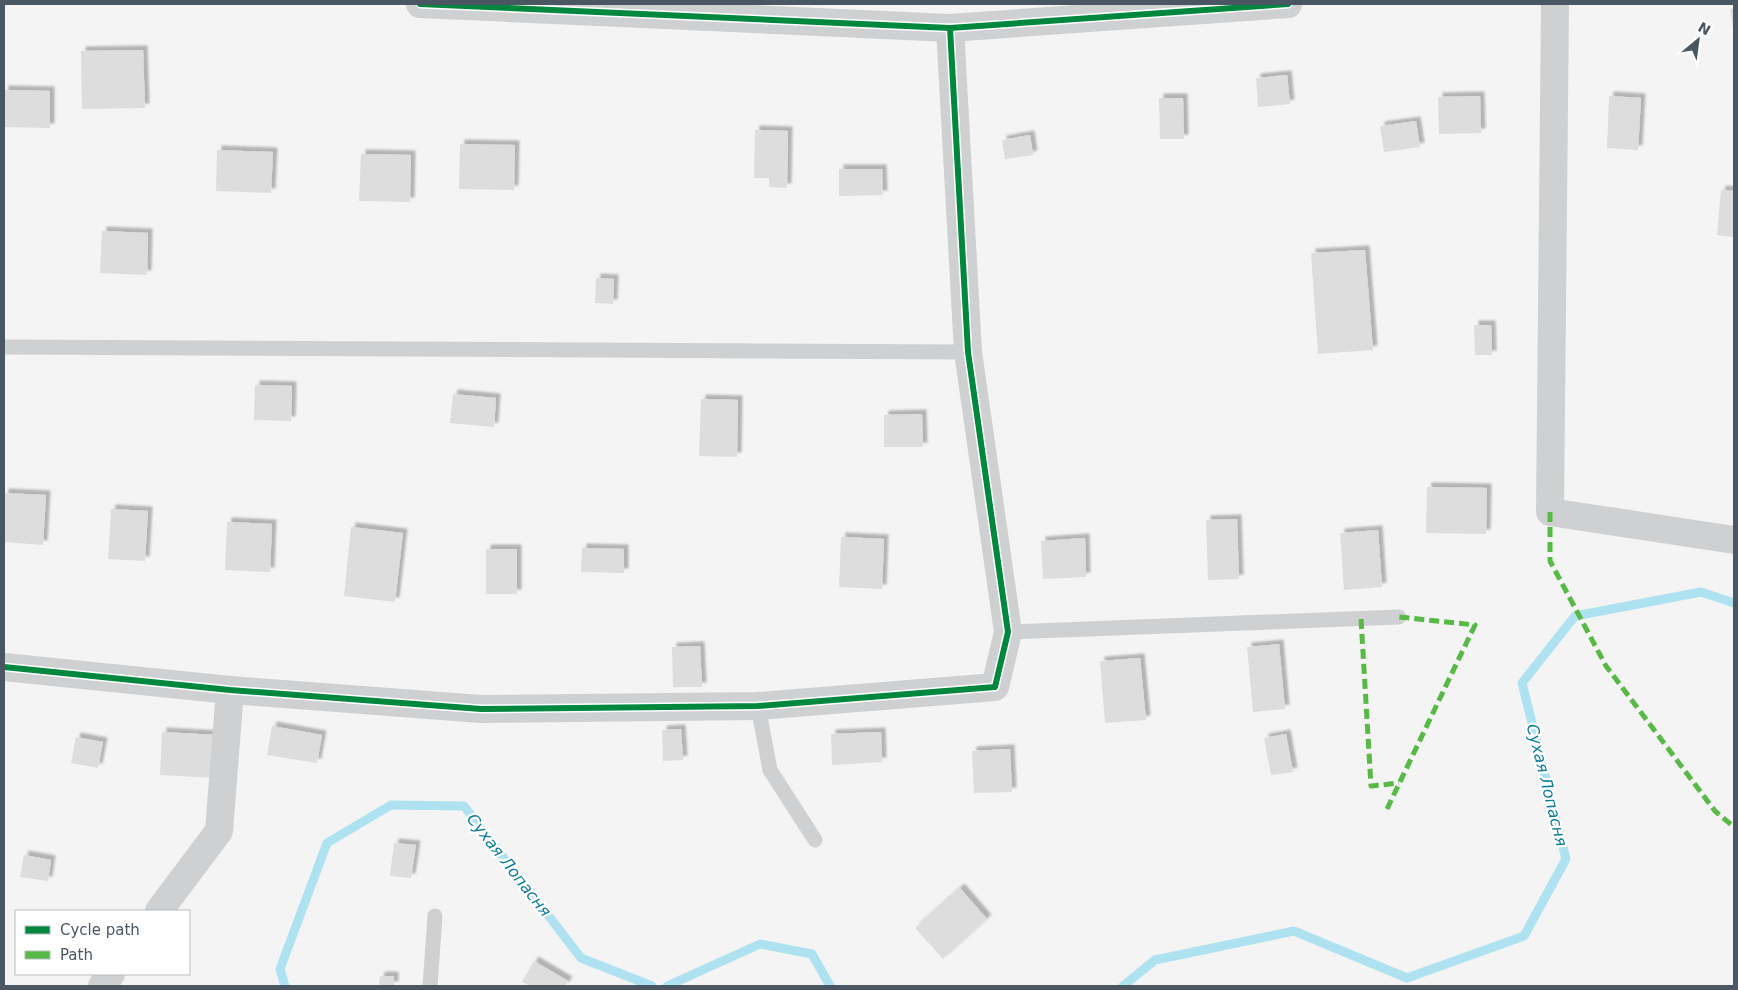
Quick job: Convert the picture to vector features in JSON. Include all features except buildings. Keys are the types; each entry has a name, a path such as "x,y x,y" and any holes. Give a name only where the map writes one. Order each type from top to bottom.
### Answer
{"street":[{"path":"420,4 950,28 1288,4"},
{"path":"1555,4 1550,512 1734,540"},
{"path":"4,667 230,690 481,709 758,706 995,687 1008,632 968,352 950,28"},
{"path":"160,910 219,831 230,690"},
{"path":"102,986 110,975"}],"lane":[{"path":"4,347 968,352"},
{"path":"1008,632 1399,617"},
{"path":"758,706 770,770 815,840"},
{"path":"430,986 435,916"}],"waterway":[{"name":"Сухая Лопасня","path":"1123,986 1155,960 1294,931 1407,978 1524,936 1566,859 1522,683 1575,616 1701,592 1734,603"},
{"name":"Сухая Лопасня","path":"285,986 280,969 327,843 391,805 464,806 581,958 652,986"},
{"name":"Сухая Лопасня","path":"667,986 760,944 812,954 830,986"}],"marked path":[{"path":"1550,512 1550,561 1606,666 1715,811 1734,827"},
{"path":"1387,809 1475,625 1399,617"},
{"path":"1361,619 1371,786 1399,783"}],"cycle path":[{"path":"420,4 950,28 1288,4"},
{"path":"4,667 230,690 481,709 758,706 995,687 1008,632 968,352 950,28"}]}
